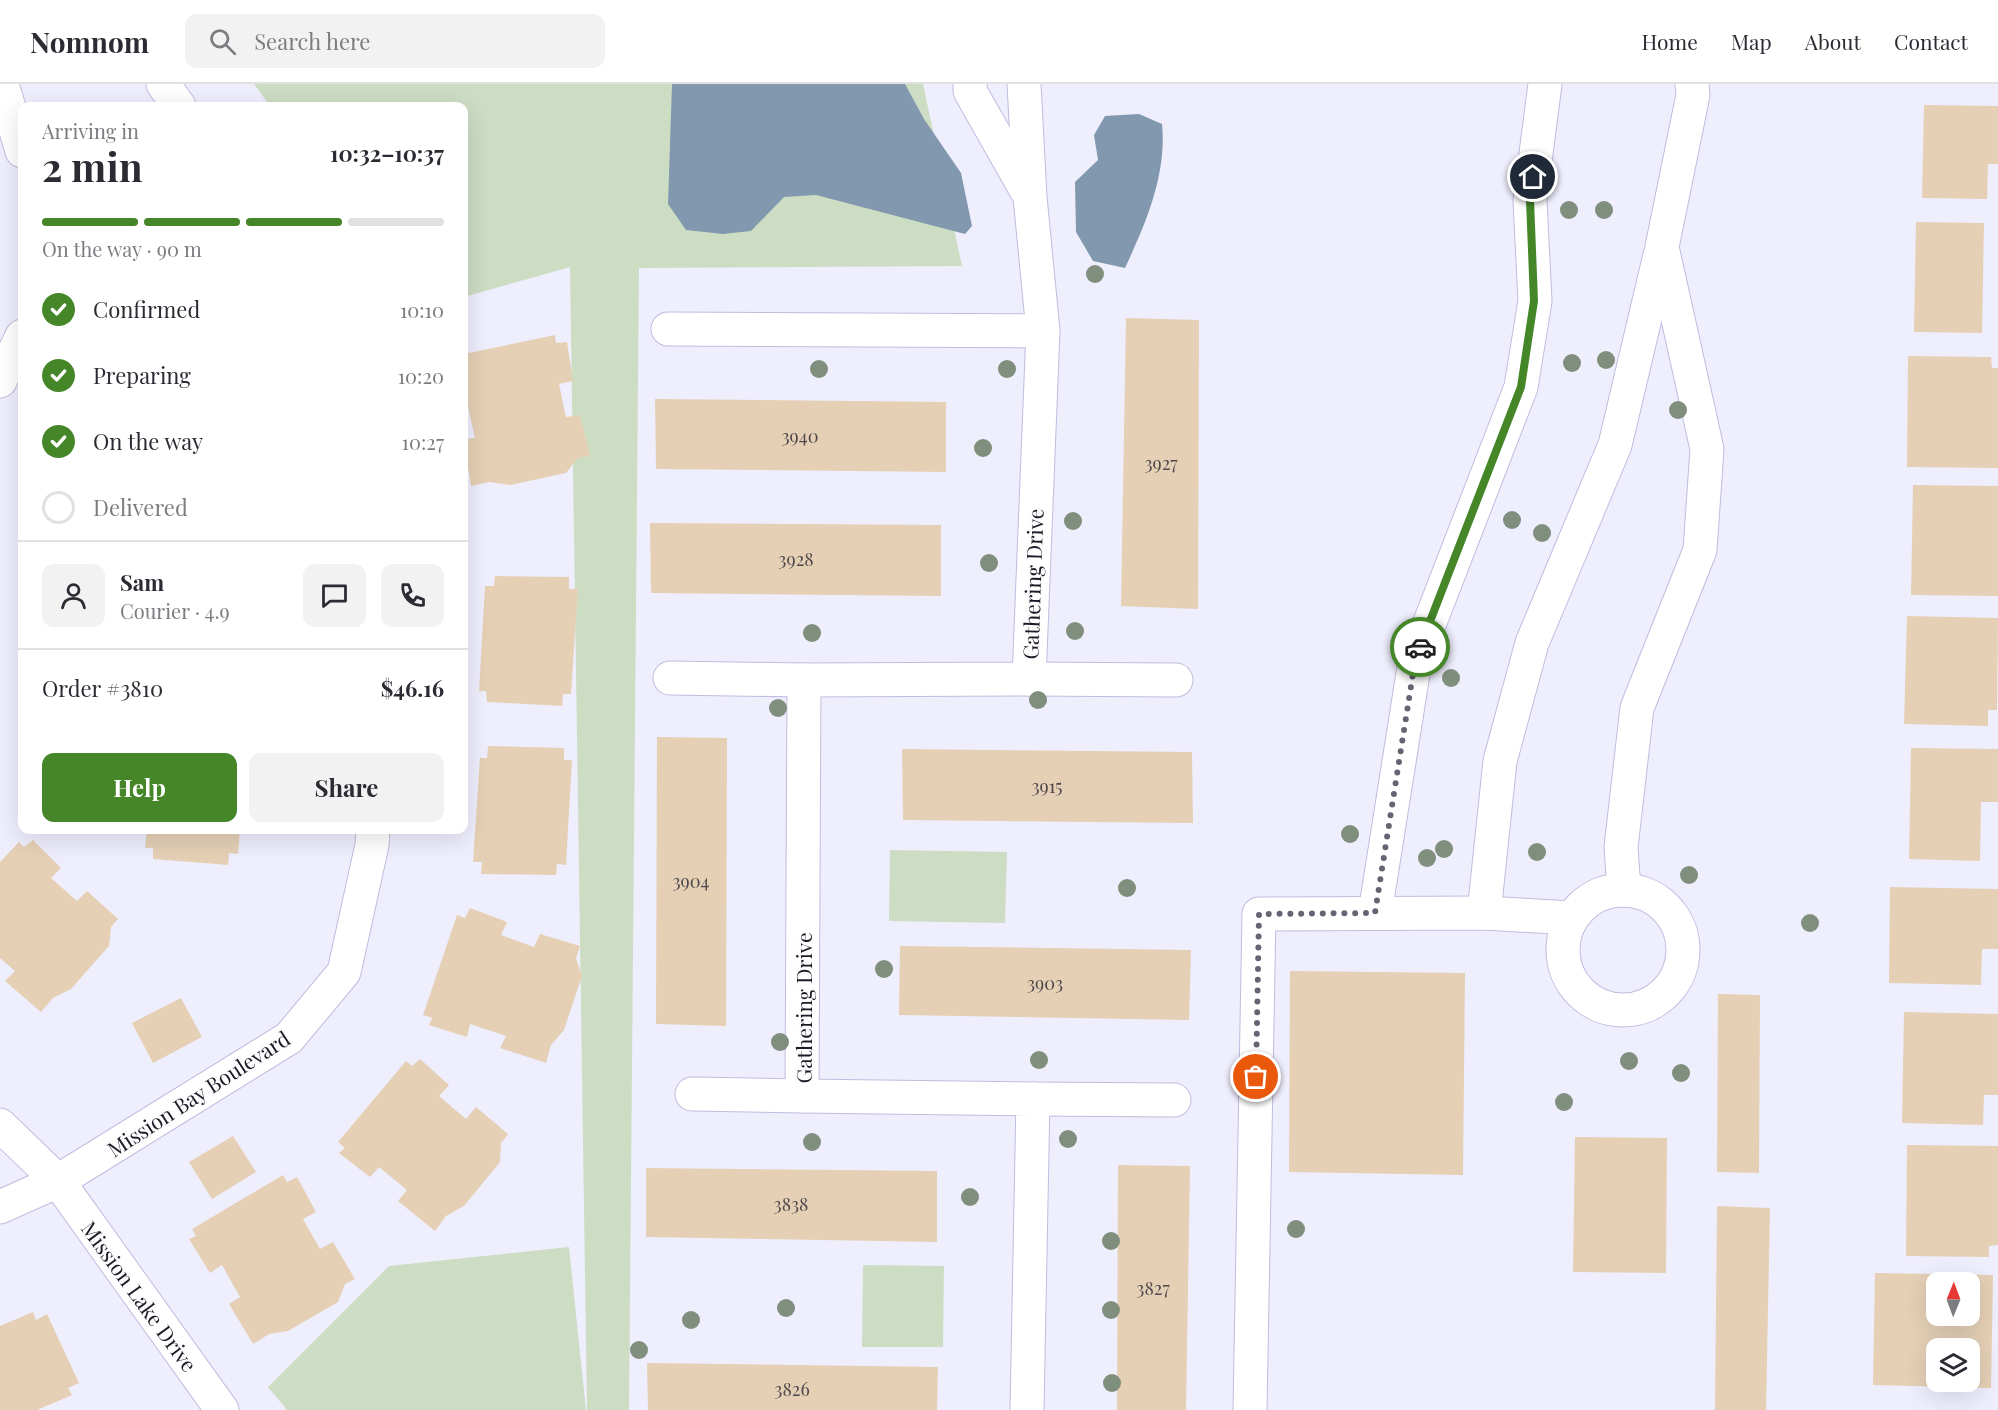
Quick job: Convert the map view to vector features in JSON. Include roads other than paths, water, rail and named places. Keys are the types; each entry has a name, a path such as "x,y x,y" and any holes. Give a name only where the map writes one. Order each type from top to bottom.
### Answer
{"street":[{"path":"163,84 176,102"},
{"path":"970,84 970,91 1030,197"},
{"name":"Gathering Drive","path":"802,1096 804,680 1029,679 1043,331 1030,197 1024,84"},
{"path":"1375,913 1415,661 1521,387 1534,301 1530,200 1545,84"},
{"path":"1484,913 1500,761 1532,643 1615,445 1662,247 1694,95 1692,84"},
{"path":"10,85 18,129"},
{"path":"1624,890 1621,847 1637,708 1700,550 1707,450 1662,247"},
{"path":"668,329 1043,331"},
{"path":"0,381 18,344"},
{"path":"670,678 804,680"},
{"path":"1029,679 1176,680"},
{"name":"Mission Bay Boulevard","path":"0,1207 58,1181 290,1038 344,972 373,834"},
{"path":"1624,890 1643,894 1660,903 1674,917 1682,935 1683,955 1678,974 1668,990 1652,1002 1634,1009 1614,1009 1595,1003 1579,991 1568,975 1563,956 1564,936 1572,918 1585,903 1604,893 1624,890"},
{"path":"1250,1410 1259,914 1484,913 1572,918"},
{"name":"Gathering Drive","path":"692,1094 1174,1100"},
{"path":"1027,1410 1033,1099"},
{"name":"Mission Lake Drive","path":"0,1125 58,1181 222,1410"}],"water":[{"path":"672,84 905,84 924,119 961,173 972,226 965,234 816,195 784,197 751,231 723,234 686,230 668,204"},
{"path":"1139,114 1162,124 1163,143 1153,198 1125,268 1093,261 1076,232 1075,182 1098,160 1094,135 1105,116"}]}
